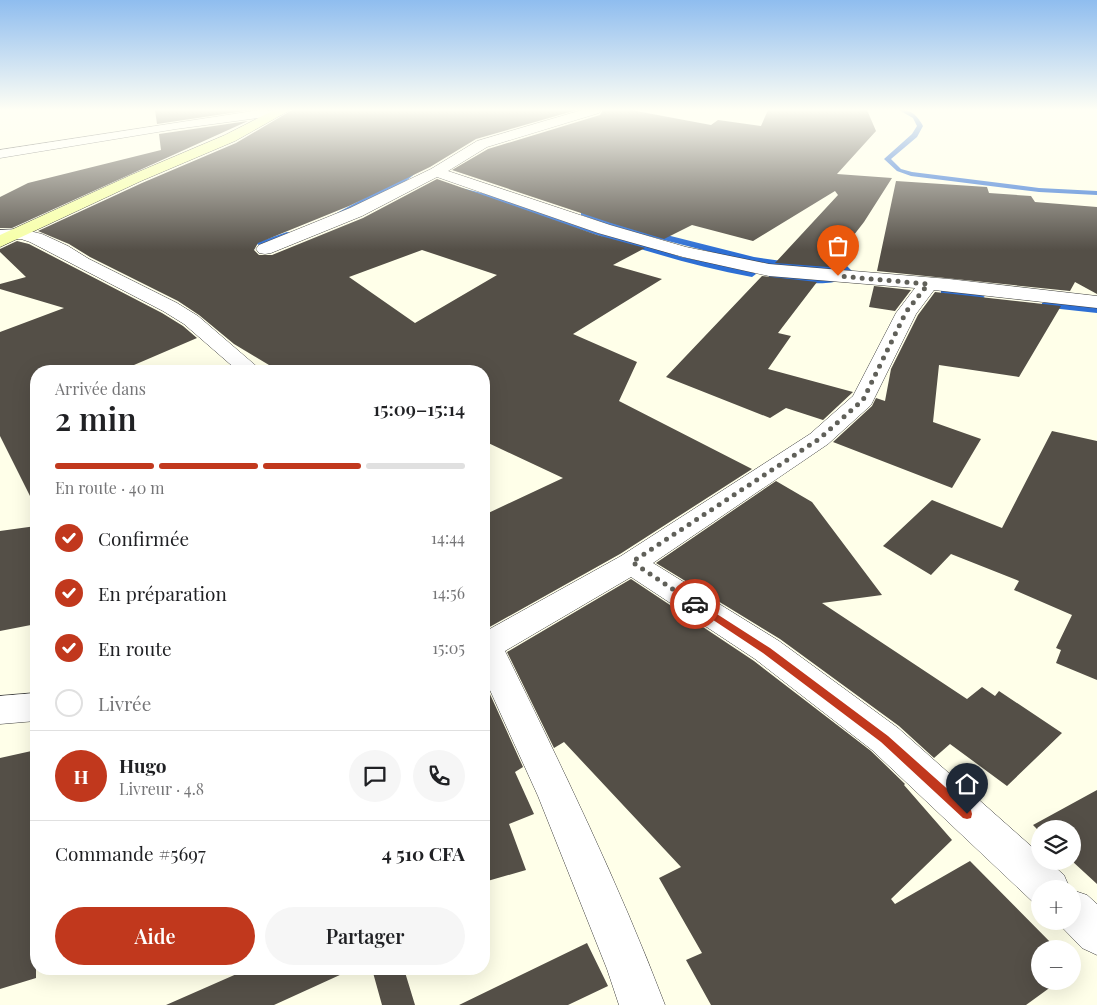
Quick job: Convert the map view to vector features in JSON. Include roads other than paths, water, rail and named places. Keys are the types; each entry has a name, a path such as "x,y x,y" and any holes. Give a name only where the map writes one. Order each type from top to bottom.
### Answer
{"main road":[{"path":"0,242 186,157"}],"street":[{"path":"265,249 356,212 436,172 461,157"},
{"path":"436,172 604,229 683,252 769,270 928,284 1097,302"},
{"path":"0,235 21,234 36,238 170,307 191,320 244,365"},
{"path":"490,642 632,562 819,439 863,400 906,312 928,284"},
{"path":"632,562 767,650 885,739 1039,880"},
{"path":"490,655 558,796 629,968 642,1005"},
{"path":"0,710 30,708"},
{"path":"1081,918 1097,933"}],"waterway":[{"path":"889,157 887,159 899,170 911,174 1039,190 1097,193"},
{"path":"339,214 397,184 415,171"},
{"path":"464,190 536,211 678,259 752,274"},
{"path":"584,213 620,226 754,260 796,266 847,269 849,272"},
{"path":"259,243 290,234"},
{"path":"772,276 811,280 835,280"},
{"path":"944,291 980,297"},
{"path":"1045,305 1097,310"}]}
